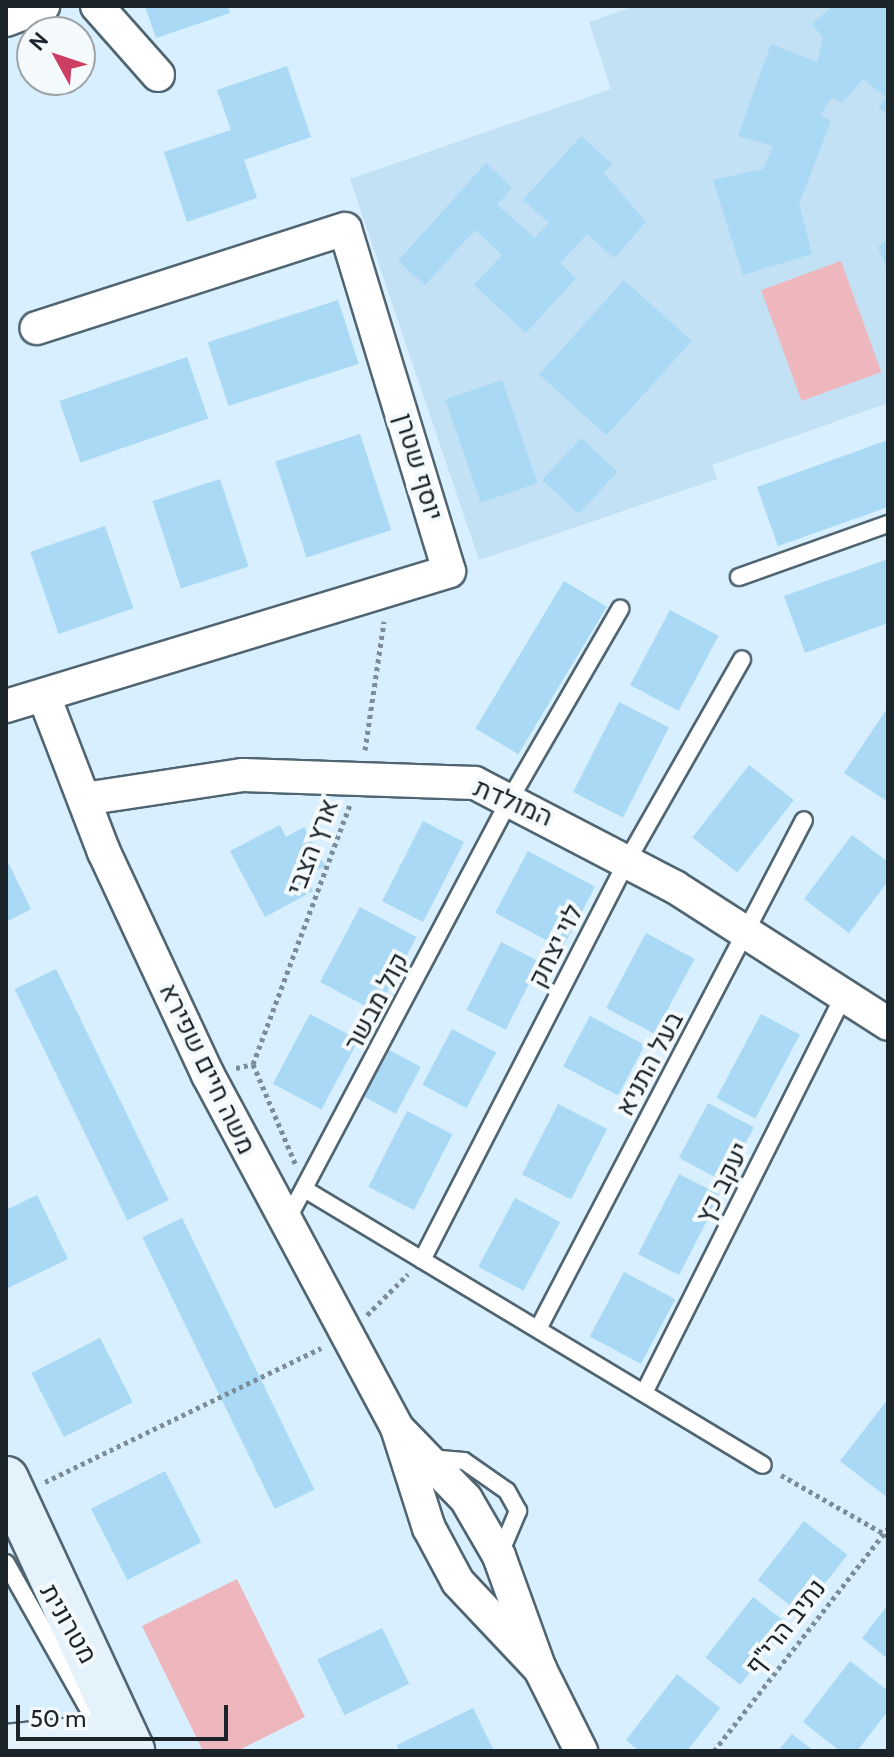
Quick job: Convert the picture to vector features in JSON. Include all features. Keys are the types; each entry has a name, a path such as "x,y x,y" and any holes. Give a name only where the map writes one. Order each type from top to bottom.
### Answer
{"main road":[{"path":"6,1747 108,1745 11,1488"}],"street":[{"path":"6,20 43,6"},
{"path":"97,6 158,75"},
{"name":"יוסף שטרן","path":"6,706 449,571 345,229 37,328"},
{"name":"משה חיים שפירא","path":"44,696 84,799 208,1075 284,1225 397,1428 429,1528 458,1582 540,1669"},
{"name":"המולדת","path":"84,799 243,775 475,783 627,861 746,932 888,1024"},
{"name":"משה חיים שפירא","path":"397,1428 466,1499 499,1556 540,1669 581,1751"},
{"path":"429,1528 440,1501 466,1499"},
{"path":"458,1582 484,1581 499,1556"}],"lane":[{"path":"739,577 888,524"},
{"name":"קול מבשר","path":"284,1225 306,1190 510,799 620,609"},
{"name":"לוי יצחק","path":"422,1260 627,861 742,659"},
{"name":"בעל התניא","path":"538,1329 804,820"},
{"name":"יעקב כץ","path":"644,1393 844,996"},
{"path":"306,1190 763,1465"},
{"path":"429,1458 464,1461 495,1480 518,1511 499,1556"},
{"path":"466,1499 495,1480"},
{"name":"מטרונית","path":"6,1563 108,1745"}],"path":[{"name":"ארץ הצבי","path":"253,1064 361,778 389,590"},
{"path":"208,1075 253,1064 306,1190"},
{"path":"11,1488 345,1336 422,1260"},
{"path":"763,1465 887,1532"},
{"name":"נתיב הרי\"ף","path":"714,1751 887,1532"}],"shaded area":[{"path":"635,6 888,6 888,403 712,465 717,479 479,560 350,179 611,89 589,22"},
{"path":"841,261 881,372 801,401 761,290"},
{"path":"237,1579 305,1717 237,1751 203,1751 142,1626"}],"building":[{"path":"145,6 228,6 230,13 156,38"},
{"path":"833,6 888,6 888,115 879,107 886,97 863,79 842,103 832,97 820,115 831,121 799,204 812,254 743,275 713,180 763,169 773,146 738,136 771,44 817,62 823,38 812,24"},
{"path":"287,66 311,137 244,160 257,198 187,222 164,152 231,130 217,90"},
{"path":"581,136 612,164 604,173 646,222 614,258 587,234 560,263 576,278 526,333 474,285 502,255 475,230 425,285 398,261 486,163 512,188 497,205 535,238 549,223 523,200"},
{"path":"888,239 888,272 878,247"},
{"path":"624,280 692,341 607,435 539,374"},
{"path":"338,300 359,364 228,406 208,342"},
{"path":"187,357 208,418 81,462 59,401"},
{"path":"502,380 537,483 481,503 445,400"},
{"path":"360,434 391,530 307,558 275,462"},
{"path":"581,438 618,472 579,514 542,480"},
{"path":"888,440 888,507 778,546 757,487"},
{"path":"220,479 248,566 181,588 152,501"},
{"path":"105,526 133,608 59,634 30,552"},
{"path":"888,559 888,623 805,653 784,596"},
{"path":"564,581 607,607 518,754 475,728"},
{"path":"670,610 719,636 679,711 630,685"},
{"path":"619,702 669,727 623,817 573,792"},
{"path":"888,707 888,802 844,773"},
{"path":"749,765 794,800 737,873 692,837"},
{"path":"423,821 464,842 423,922 382,901"},
{"path":"280,825 286,837 304,827 325,866 305,877 313,891 265,917 230,851"},
{"path":"852,835 888,862 888,881 849,933 804,899"},
{"path":"528,851 595,887 562,948 495,913"},
{"path":"9,864 31,909 6,922 6,865"},
{"path":"360,907 417,937 377,1012 320,982"},
{"path":"646,933 695,959 655,1034 606,1008"},
{"path":"501,942 540,962 506,1030 466,1010"},
{"path":"56,969 169,1200 127,1220 15,989"},
{"path":"310,1014 359,1040 321,1110 273,1084"},
{"path":"761,1014 800,1035 755,1119 716,1098"},
{"path":"590,1016 645,1045 618,1095 563,1066"},
{"path":"452,1029 496,1052 467,1108 422,1085"},
{"path":"389,1050 421,1067 396,1114 364,1097"},
{"path":"708,1103 754,1127 725,1182 679,1158"},
{"path":"558,1104 607,1129 571,1199 522,1174"},
{"path":"407,1111 452,1134 414,1210 368,1187"},
{"path":"679,1174 720,1195 679,1275 638,1254"},
{"path":"37,1195 68,1259 6,1289 6,1210"},
{"path":"515,1198 560,1222 523,1291 478,1267"},
{"path":"182,1218 314,1489 275,1509 142,1237"},
{"path":"624,1272 675,1299 641,1364 590,1336"},
{"path":"100,1338 133,1402 64,1437 31,1373"},
{"path":"885,1403 888,1406 888,1498 840,1461"},
{"path":"165,1471 201,1542 127,1580 91,1509"},
{"path":"804,1521 847,1555 801,1614 758,1580"},
{"path":"753,1597 788,1624 740,1685 706,1658"},
{"path":"888,1605 888,1659 862,1638"},
{"path":"382,1628 409,1684 344,1715 317,1660"},
{"path":"850,1661 888,1691 888,1711 857,1751 840,1751 803,1722"},
{"path":"677,1674 720,1708 687,1751 639,1751 626,1740"},
{"path":"473,1708 494,1751 399,1751 397,1745"},
{"path":"792,1734 814,1751 778,1751"}]}
